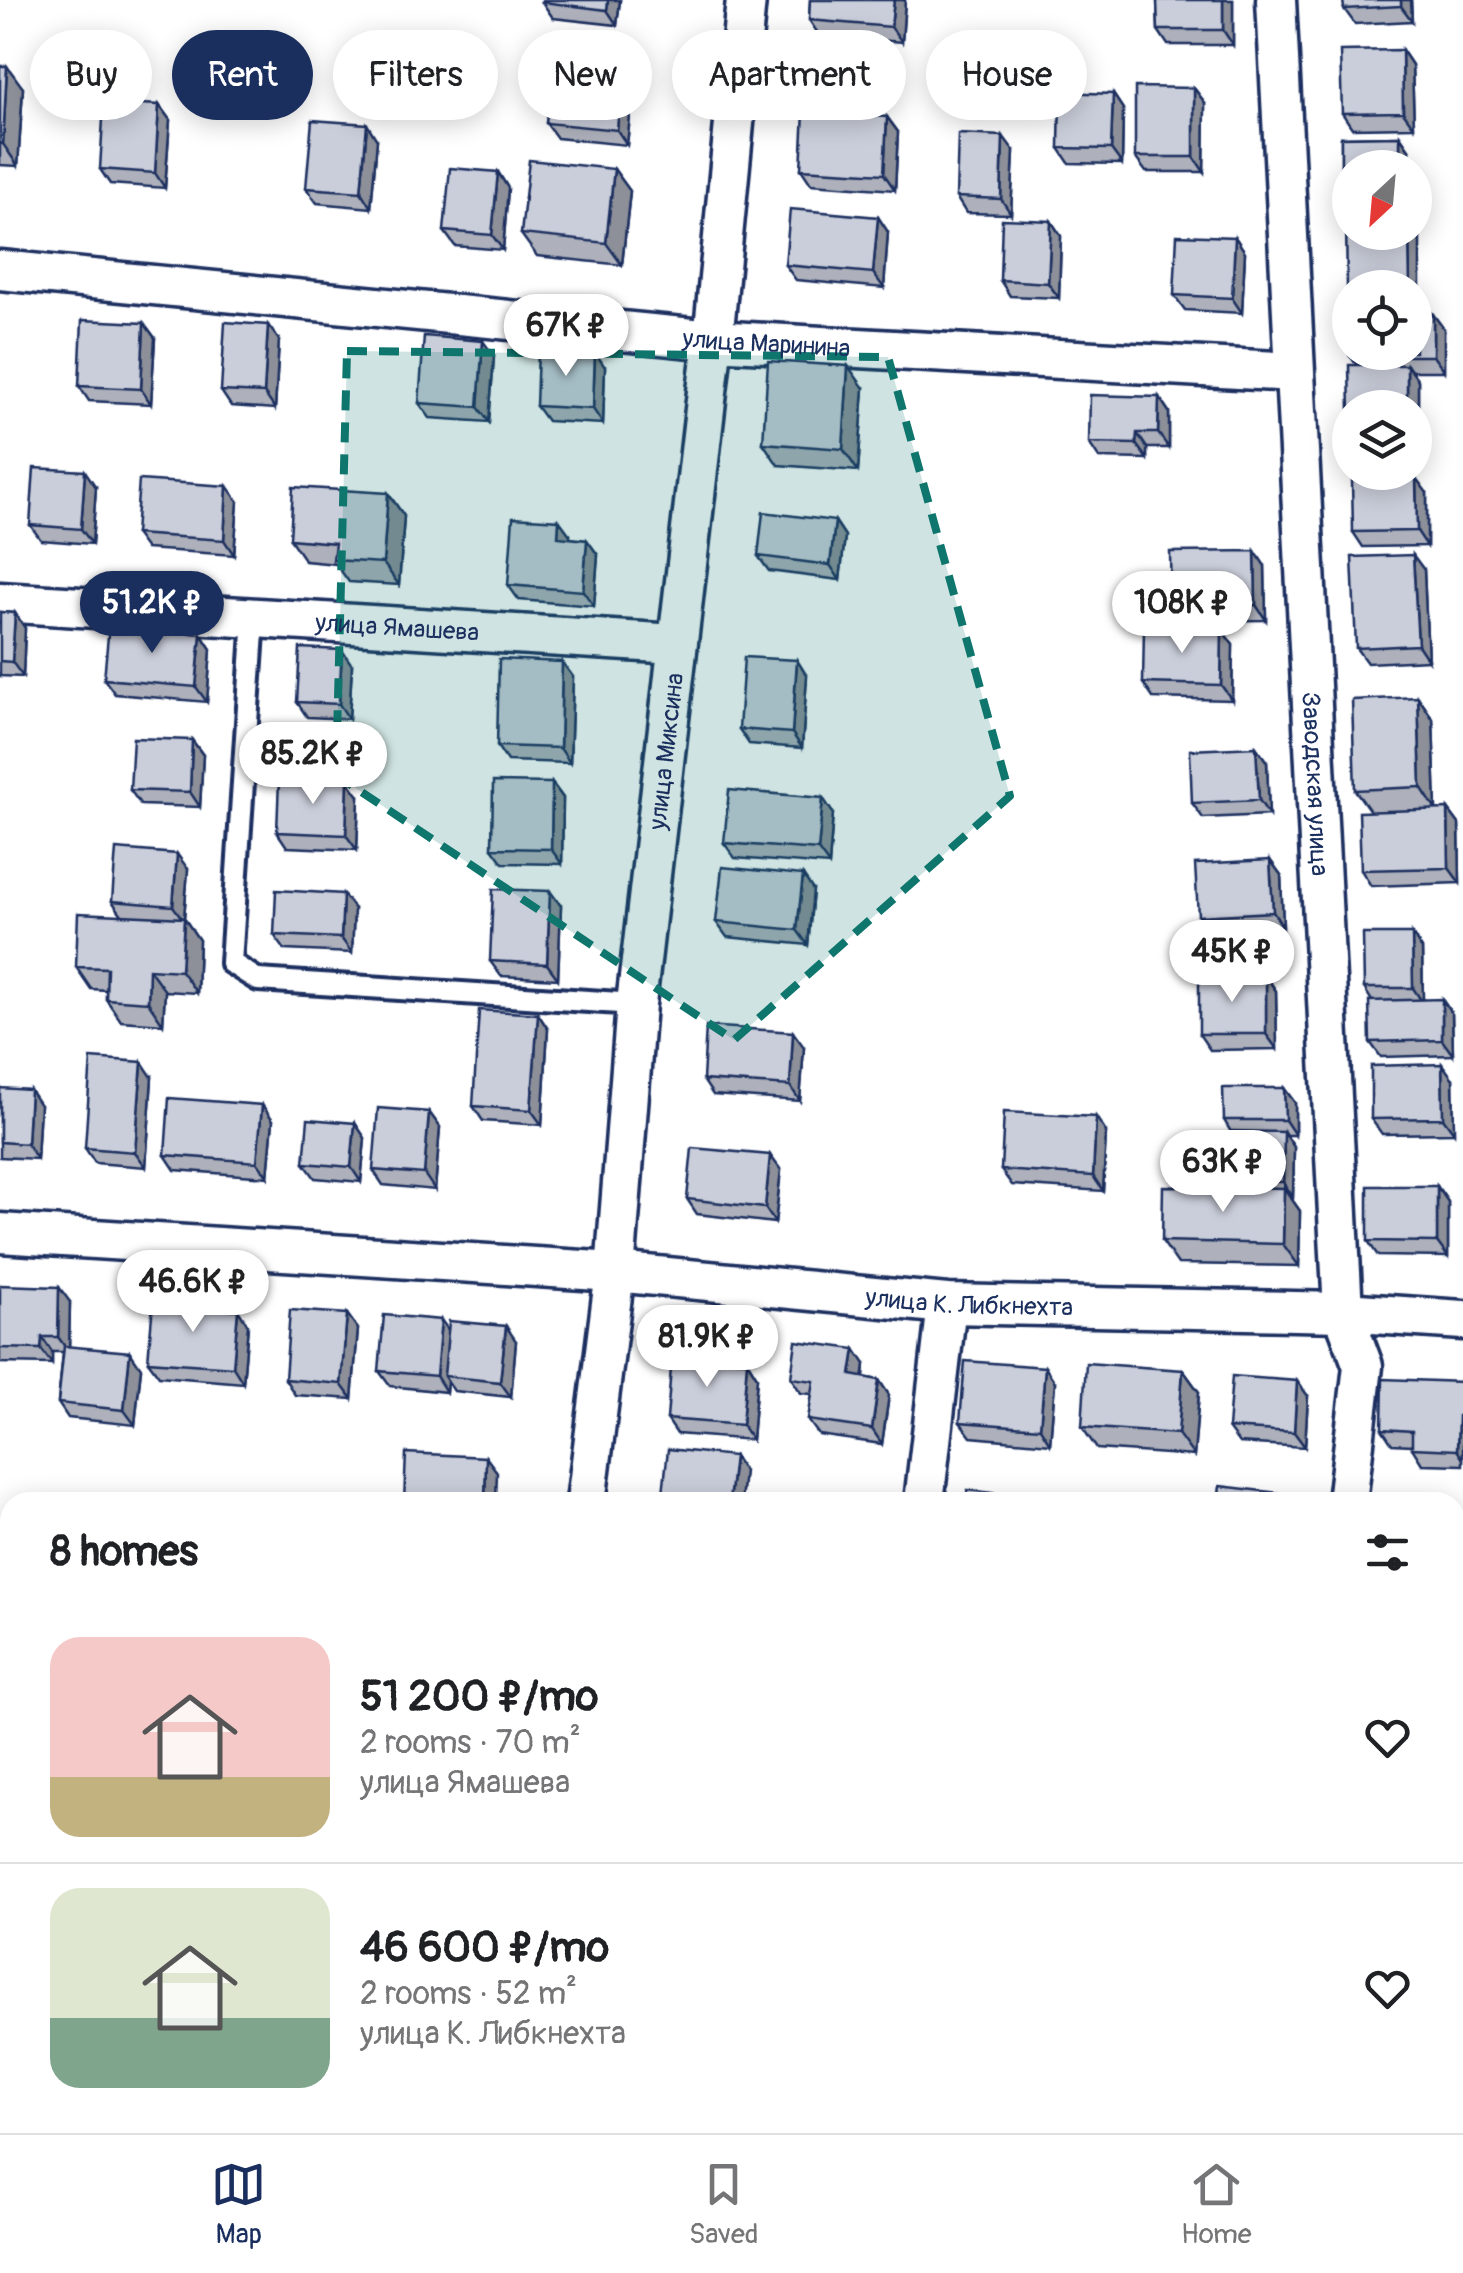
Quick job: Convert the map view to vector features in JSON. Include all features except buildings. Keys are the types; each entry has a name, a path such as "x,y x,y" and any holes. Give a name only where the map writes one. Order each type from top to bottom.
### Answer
{"street":[{"name":"улица Миксина","path":"587,1492 615,1272 636,1004 713,340 746,0"},
{"name":"Заводская улица","path":"1276,0 1343,1312 1363,1366 1348,1492"},
{"name":"улица Маринина","path":"0,270 713,340 1294,372"},
{"name":"улица Ямашева","path":"0,602 676,644"},
{"name":"улица К. Либкнехта","path":"0,1233 615,1272 947,1304 1343,1312 1463,1320"},
{"path":"925,1492 947,1304"}],"lane":[{"path":"254,616 231,963 258,980 636,1004"}],"highlighted area":[{"path":"347,351 888,357 1010,796 734,1040 336,775"}]}
